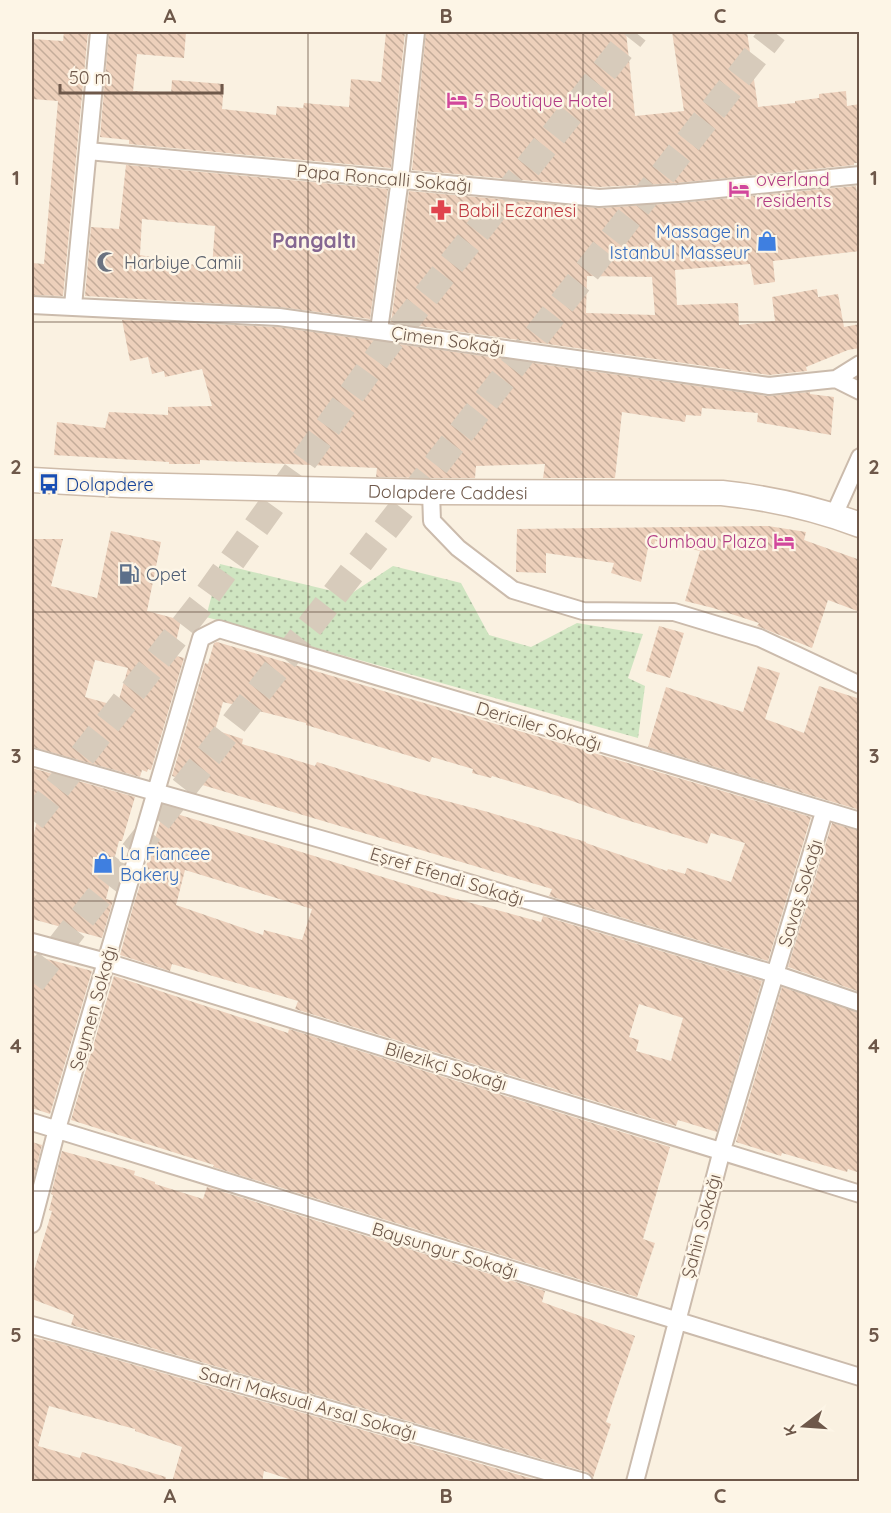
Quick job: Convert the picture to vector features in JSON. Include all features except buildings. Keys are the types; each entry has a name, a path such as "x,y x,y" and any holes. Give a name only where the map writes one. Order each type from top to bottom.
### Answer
{"main road":[{"name":"Dolapdere Caddesi","path":"32,480 122,485 431,492 722,493 768,498 834,515 860,525"}],"street":[{"path":"73,306 99,32"},
{"path":"379,330 400,179 416,32"},
{"name":"Papa Roncalli Sokağı","path":"88,151 599,198 678,193 860,175"},
{"name":"Çimen Sokağı","path":"32,305 279,317 769,386 836,379"},
{"path":"836,379 860,364"},
{"path":"836,379 860,391"},
{"path":"834,515 860,457"},
{"path":"431,492 432,521 458,548 513,590 583,610 674,612 760,638 860,685"},
{"name":"Dericiler Sokağı","path":"156,792 201,638 219,629 860,821"},
{"name":"Eşref Efendi Sokağı","path":"32,757 331,842 775,974 860,1003"},
{"name":"Seymen Sokağı","path":"32,1224 57,1129 156,792"},
{"name":"Savaş Sokağı","path":"775,974 824,812"},
{"name":"Bilezikçi Sokağı","path":"32,942 106,962 860,1194"},
{"name":"Şahin Sokağı","path":"635,1482 722,1150 775,974"},
{"name":"Baysungur Sokağı","path":"32,1122 860,1377"},
{"name":"Sadri Maksudi Arsal Sokağı","path":"32,1325 584,1482"}],"green space":[{"path":"220,564 349,595 393,566 461,583 489,635 531,647 577,623 643,634 628,678 645,686 638,738 206,617"}],"tunnel":[{"path":"32,820 201,604 381,353 635,32"},
{"path":"32,982 774,32"}],"place":[{"name":"5 Boutique Hotel","path":"457,100"},
{"name":"overland residents","path":"739,189"},
{"name":"Babil Eczanesi","path":"441,210"},
{"name":"Massage in Istanbul Masseur","path":"767,241"},
{"name":"Harbiye Camii","path":"107,262"},
{"name":"Dolapdere","path":"49,484"},
{"name":"Cumbau Plaza","path":"784,541"},
{"name":"Opet","path":"129,574"},
{"name":"La Fiancee Bakery","path":"103,863"}],"district":[{"name":"Pangaltı","path":"314,240"}]}
